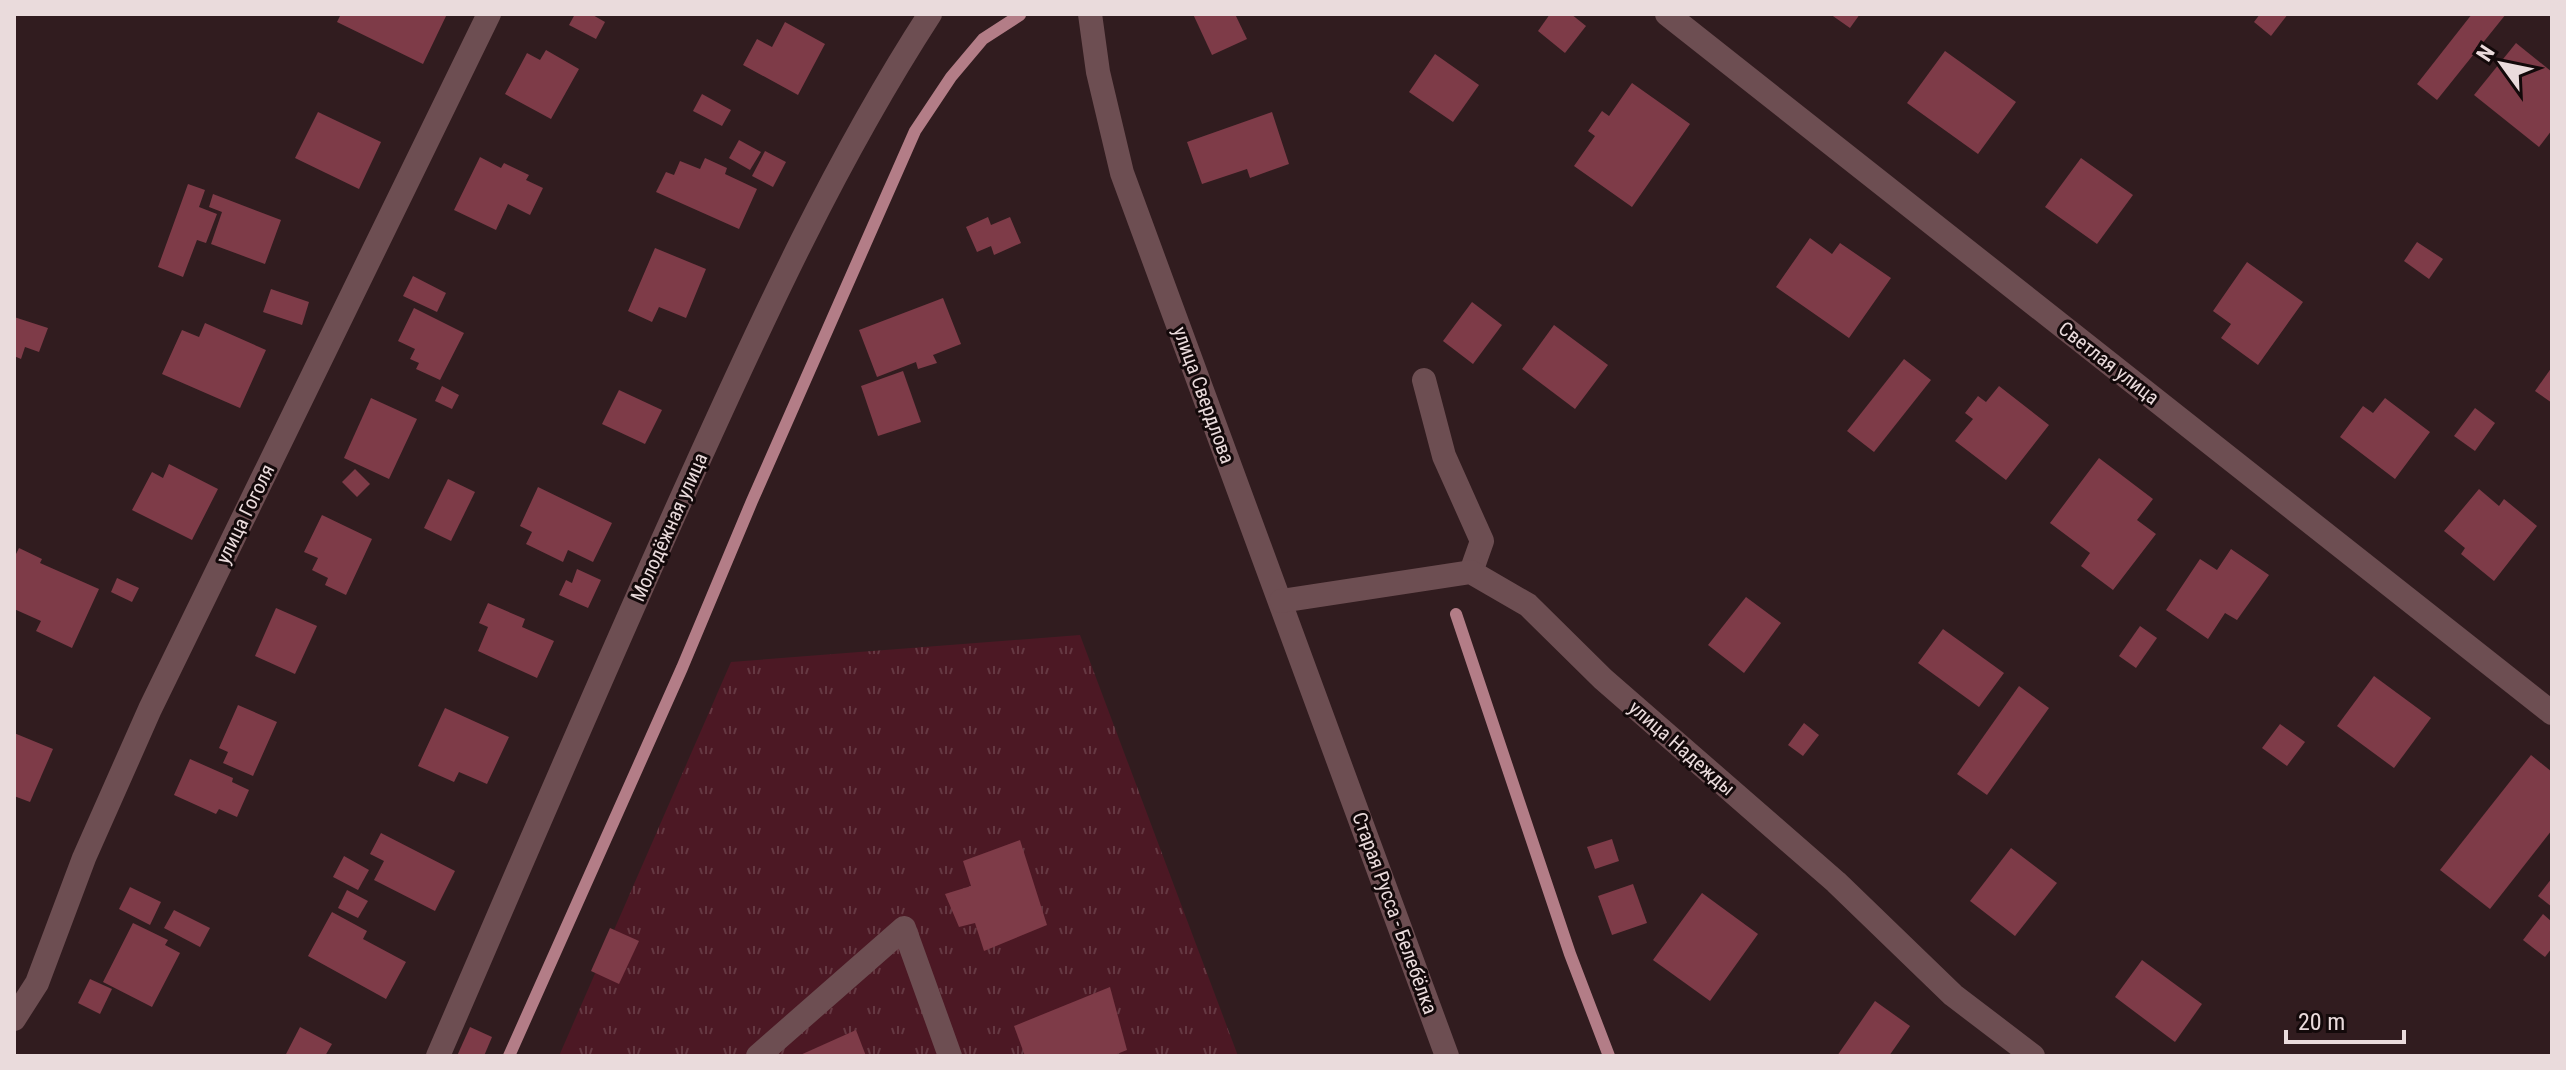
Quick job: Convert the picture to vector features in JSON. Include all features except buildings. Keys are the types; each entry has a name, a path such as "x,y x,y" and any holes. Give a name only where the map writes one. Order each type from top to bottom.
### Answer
{"street":[{"name":"улица Гоголя","path":"14,1019 37,983 84,858 150,709 489,14"},
{"name":"Молодёжная улица","path":"438,1056 762,319 886,81 930,14"},
{"name":"улица Свердлова","path":"1090,14 1098,72 1122,173 1343,770"},
{"name":"Светлая улица","path":"1667,14 2552,713"},
{"path":"1281,601 1471,572 1482,541 1444,456 1424,380"},
{"name":"улица Надежды","path":"1471,572 1528,605 1603,679 1836,882 1953,995 2033,1056"},
{"name":"Старая Русса - Белебёлка","path":"1343,770 1447,1056"},
{"path":"758,1056 904,928 950,1056"}],"green space":[{"path":"1080,635 1238,1056 559,1056 731,662"}],"waterway":[{"path":"509,1056 682,668 915,131 951,77 983,39 1020,15"},
{"path":"1456,614 1570,954 1609,1056"}]}
